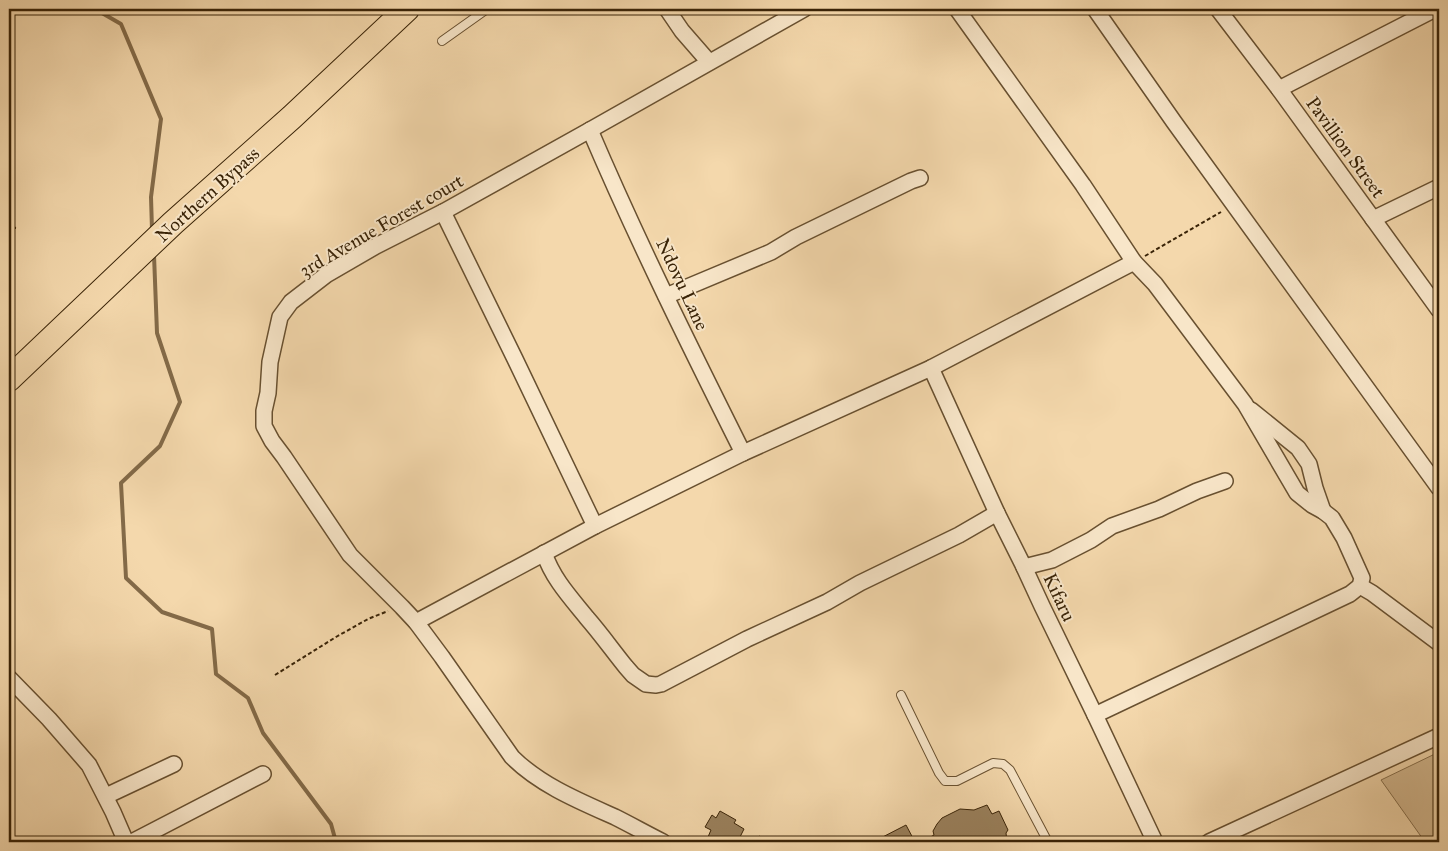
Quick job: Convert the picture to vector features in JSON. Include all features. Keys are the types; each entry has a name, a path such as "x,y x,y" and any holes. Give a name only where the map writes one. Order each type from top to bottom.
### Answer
{"main road":[{"name":"Northern Bypass","path":"9,379 174,223 292,117 407,9"}],"street":[{"path":"667,9 682,31 709,62"},
{"name":"3rd Avenue Forest court","path":"663,842 569,796 522,767 503,746 416,622 350,555 272,441 264,426 270,362 280,317 290,302 326,275 376,246 443,212 804,9"},
{"path":"957,9 1083,185 1134,262 1156,284 1244,404 1297,493 1332,518 1344,538 1362,578 1360,586 1350,594 1096,716"},
{"path":"1095,9 1439,488"},
{"name":"Pavillion Street","path":"1218,9 1279,89 1439,310"},
{"path":"1279,89 1435,9"},
{"name":"Ndovu Lane","path":"590,130 616,191 743,453"},
{"path":"666,296 771,252 920,178"},
{"path":"1373,219 1439,187"},
{"path":"443,212 594,526"},
{"path":"416,622 594,526 743,453 931,368 1134,262"},
{"name":"Kifaru","path":"931,368 997,514 1096,716 1155,842"},
{"path":"1244,404 1298,448 1309,464 1323,511"},
{"path":"1024,567 1052,560 1091,540 1112,526 1226,481"},
{"path":"544,553 549,566 563,588 626,667 633,675 646,684 656,685 674,678 748,639 827,602 860,583 959,535 997,514"},
{"path":"1360,586 1439,643"},
{"path":"9,678 50,719 89,765 106,796 126,842"},
{"path":"1209,842 1439,736"},
{"path":"106,796 174,764"},
{"path":"132,842 263,774"}],"lane":[{"path":"442,41 487,9"},
{"path":"901,695 939,773 945,781 957,781 993,763 1002,764 1010,770 1048,842"}],"path":[{"path":"1134,262 1234,204"},
{"path":"275,675 368,619 402,607"}],"shaded area":[{"path":"1439,752 1439,842 1425,842 1381,780"}],"building":[{"path":"9,220 16,228 9,234"},
{"path":"987,805 992,814 999,811 1008,830 1006,833 1007,842 923,841 934,835 933,831 942,818 960,809 974,810"},
{"path":"720,811 736,820 734,823 744,829 738,841 733,838 731,842 713,842 714,840 708,837 711,830 705,827 712,815 716,818"},
{"path":"906,825 915,842 873,842"},
{"path":"759,836 771,842 756,842"}],"waterway":[{"path":"95,9 121,24 161,119 151,197 152,230"},
{"path":"154,255 157,333 180,402 160,446 121,483 126,578 162,612 212,629 216,674 248,698 263,733 331,824 336,842"}]}
